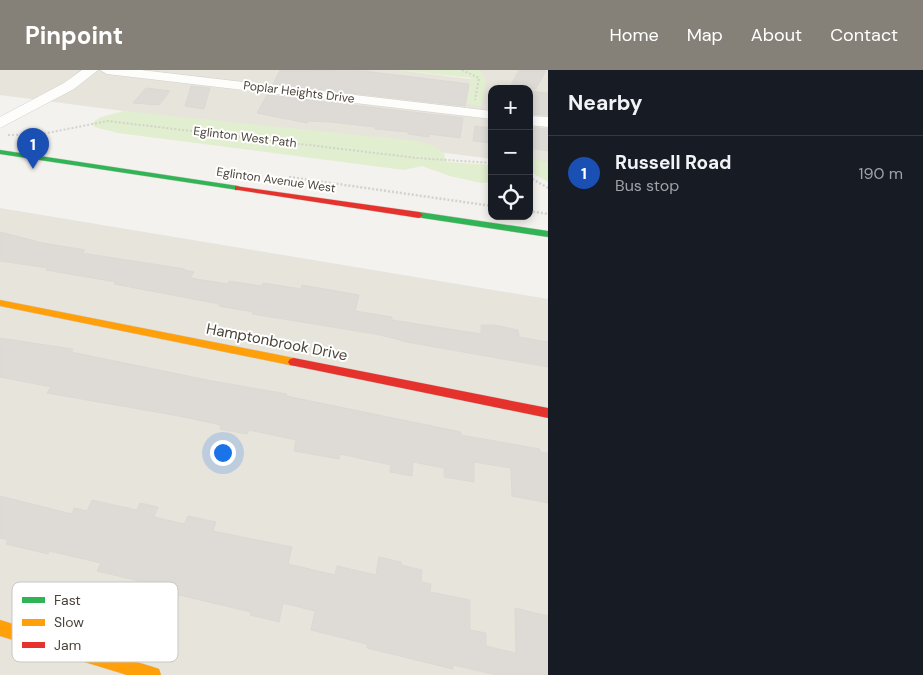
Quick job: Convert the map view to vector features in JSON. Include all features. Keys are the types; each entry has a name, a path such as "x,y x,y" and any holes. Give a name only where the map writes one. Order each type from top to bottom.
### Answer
{"main road":[{"name":"Eglinton Avenue West","path":"0,152 548,234"},
{"name":"Hamptonbrook Drive","path":"0,303 548,413"},
{"path":"0,628 12,632"},
{"path":"111,662 153,675"}],"street":[{"path":"1,129 91,70"},
{"name":"Poplar Heights Drive","path":"107,70 247,80 488,115"},
{"path":"533,120 548,122"}],"path":[{"path":"462,70 476,75 480,80 473,113"},
{"name":"Eglinton West Path","path":"1,129 42,134 108,121 417,158 488,163"},
{"path":"533,179 548,188"},
{"path":"533,212 548,214"}],"shaded area":[{"path":"0,70 398,70 486,81 479,70 548,70 548,166 533,164 533,85 488,85 488,158 0,95"},
{"path":"0,208 548,299 548,675 0,675"}],"green space":[{"path":"398,70 479,70 486,80 482,106 467,104 471,78"},
{"path":"124,111 417,141 434,146 444,153 446,162 488,165 488,182 481,183 450,176 422,166 404,170 118,133 94,127 93,122 101,117"},
{"path":"533,158 548,163 548,182 533,173"}],"building":[{"path":"280,70 364,71 469,84 465,106 273,84"},
{"path":"519,70 546,70 536,89 533,89 533,85 511,85"},
{"path":"191,86 210,88 204,109 185,106"},
{"path":"146,88 170,91 159,105 133,103"},
{"path":"533,91 548,93 548,115 533,114"},
{"path":"267,95 463,118 460,138 429,134 429,137 408,134 408,132 331,122 308,121 307,123 257,113"},
{"path":"475,126 488,128 488,143 473,141"},
{"path":"533,127 548,129 548,151 533,149"},
{"path":"0,232 43,243 85,250 82,253 185,269 194,272 190,278 228,284 229,281 262,286 263,283 301,289 302,285 359,295 355,311 392,317 392,320 481,334 481,325 495,325 518,330 519,337 548,342 548,367 401,341 375,334 252,314 253,312 219,306 219,304 114,284 116,282 46,270 48,268 0,261"},
{"path":"0,338 73,349 71,352 207,380 287,394 286,396 461,432 461,435 540,449 540,452 548,453 548,503 512,496 511,468 474,462 474,482 444,477 444,468 413,462 412,476 390,472 391,465 340,454 339,459 294,451 296,440 249,430 247,434 220,429 221,425 179,416 47,393 51,387 0,377"},
{"path":"0,496 72,514 74,508 87,511 92,500 137,510 140,503 158,507 154,517 184,524 188,516 216,522 213,531 292,547 288,564 335,575 337,566 376,575 379,557 401,562 401,565 422,570 421,582 431,584 430,592 470,600 470,630 486,633 486,646 516,653 515,608 548,616 548,675 497,675 453,665 453,669 367,648 367,644 311,630 315,611 283,603 279,622 250,615 251,612 179,595 178,598 178,582 143,582 97,571 101,563 49,551 48,554 6,544 8,540 0,538"}],"traffic: fast":[{"path":"0,152 238,188"},
{"path":"419,215 548,234"}],"traffic: slow":[{"path":"0,303 294,362"},
{"path":"0,628 12,632"},
{"path":"111,662 153,675"}],"traffic: jam":[{"path":"238,188 419,215"},
{"path":"294,362 548,413"}],"place":[{"name":"Russell Road","path":"33,169"}]}
